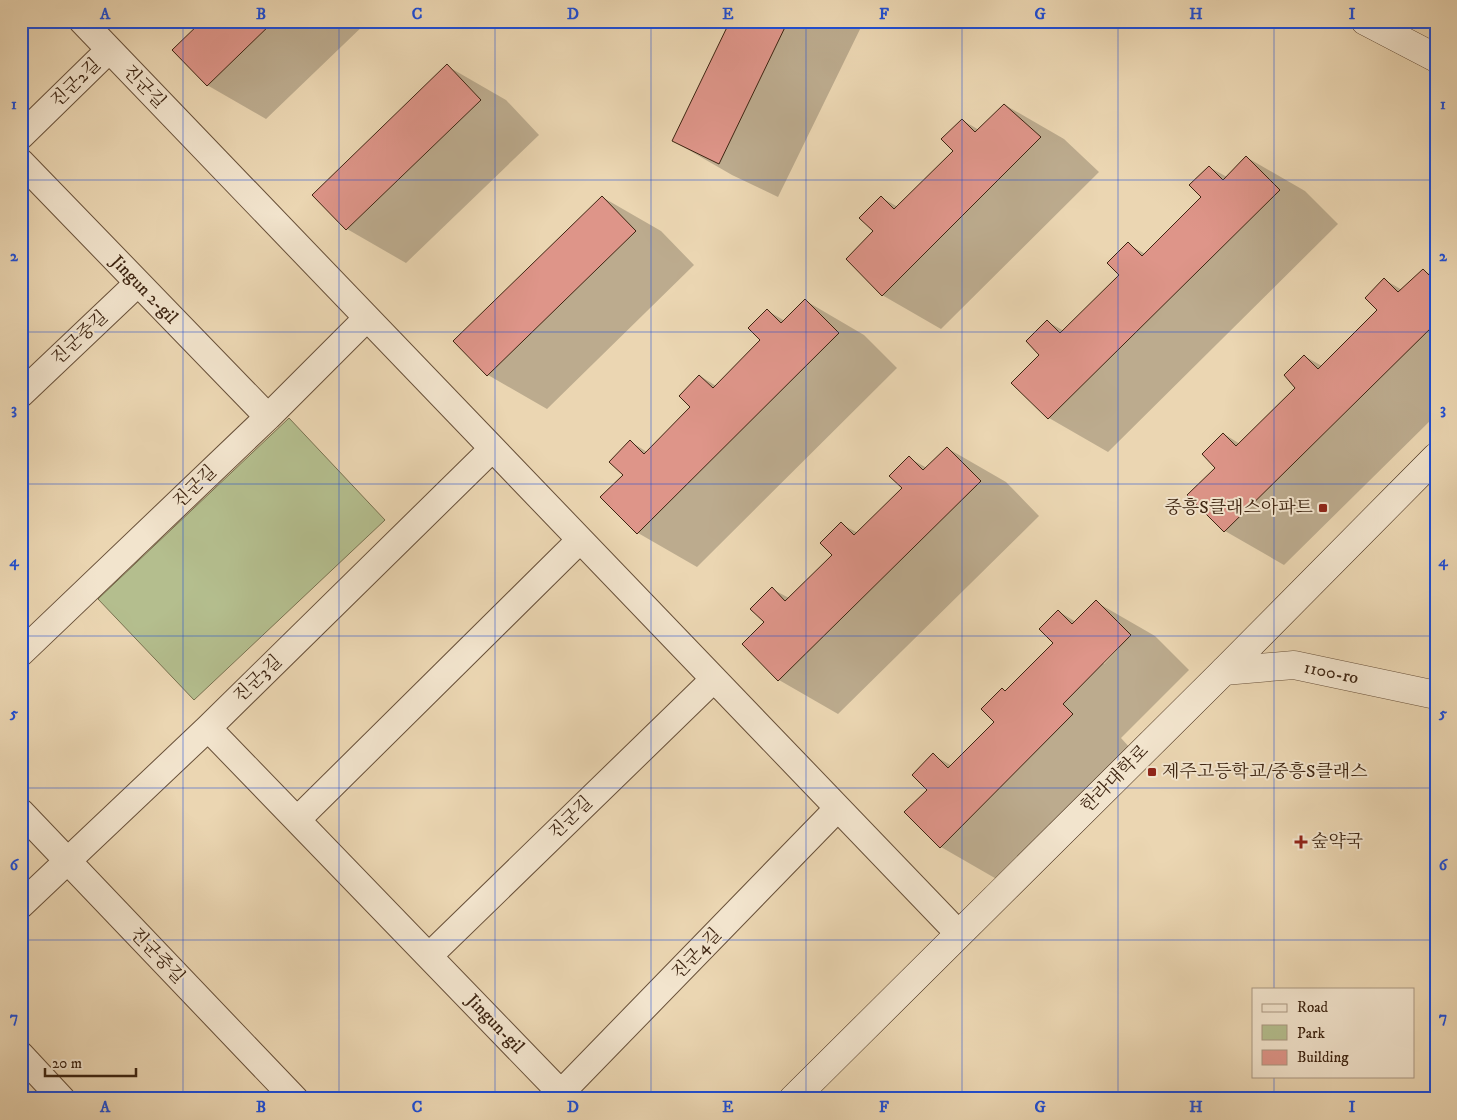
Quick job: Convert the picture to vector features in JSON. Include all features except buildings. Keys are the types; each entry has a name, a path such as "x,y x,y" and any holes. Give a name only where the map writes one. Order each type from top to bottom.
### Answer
{"main road":[{"path":"1366,21 1436,58"},
{"name":"한라대학로","path":"793,1099 1224,671 1436,457"},
{"name":"1100-ro","path":"1224,671 1294,665 1436,695"}],"street":[{"path":"82,21 109,50"},
{"name":"진군2길","path":"21,136 109,50"},
{"name":"진군길","path":"109,50 959,934"},
{"name":"Jingun 2-gil","path":"21,162 268,418"},
{"name":"진군중길","path":"21,394 138,283"},
{"name":"진군길","path":"21,653 268,418 367,318"},
{"name":"진군3길","path":"21,905 208,728 492,449"},
{"path":"208,728 297,820 580,540"},
{"name":"진군길","path":"429,956 714,679"},
{"name":"진군4길","path":"558,1096 838,808"},
{"name":"진군중길","path":"21,812 295,1099"},
{"name":"Jingun-gil","path":"297,820 429,956 558,1096"},
{"path":"26,1068 62,1099"}],"green space":[{"path":"289,418 385,520 194,700 98,599"}],"place":[{"name":"중흥S클래스아파트","path":"1323,508"},
{"name":"제주고등학교/중흥S클래스","path":"1152,772"},
{"name":"숲약국","path":"1301,842"}]}
